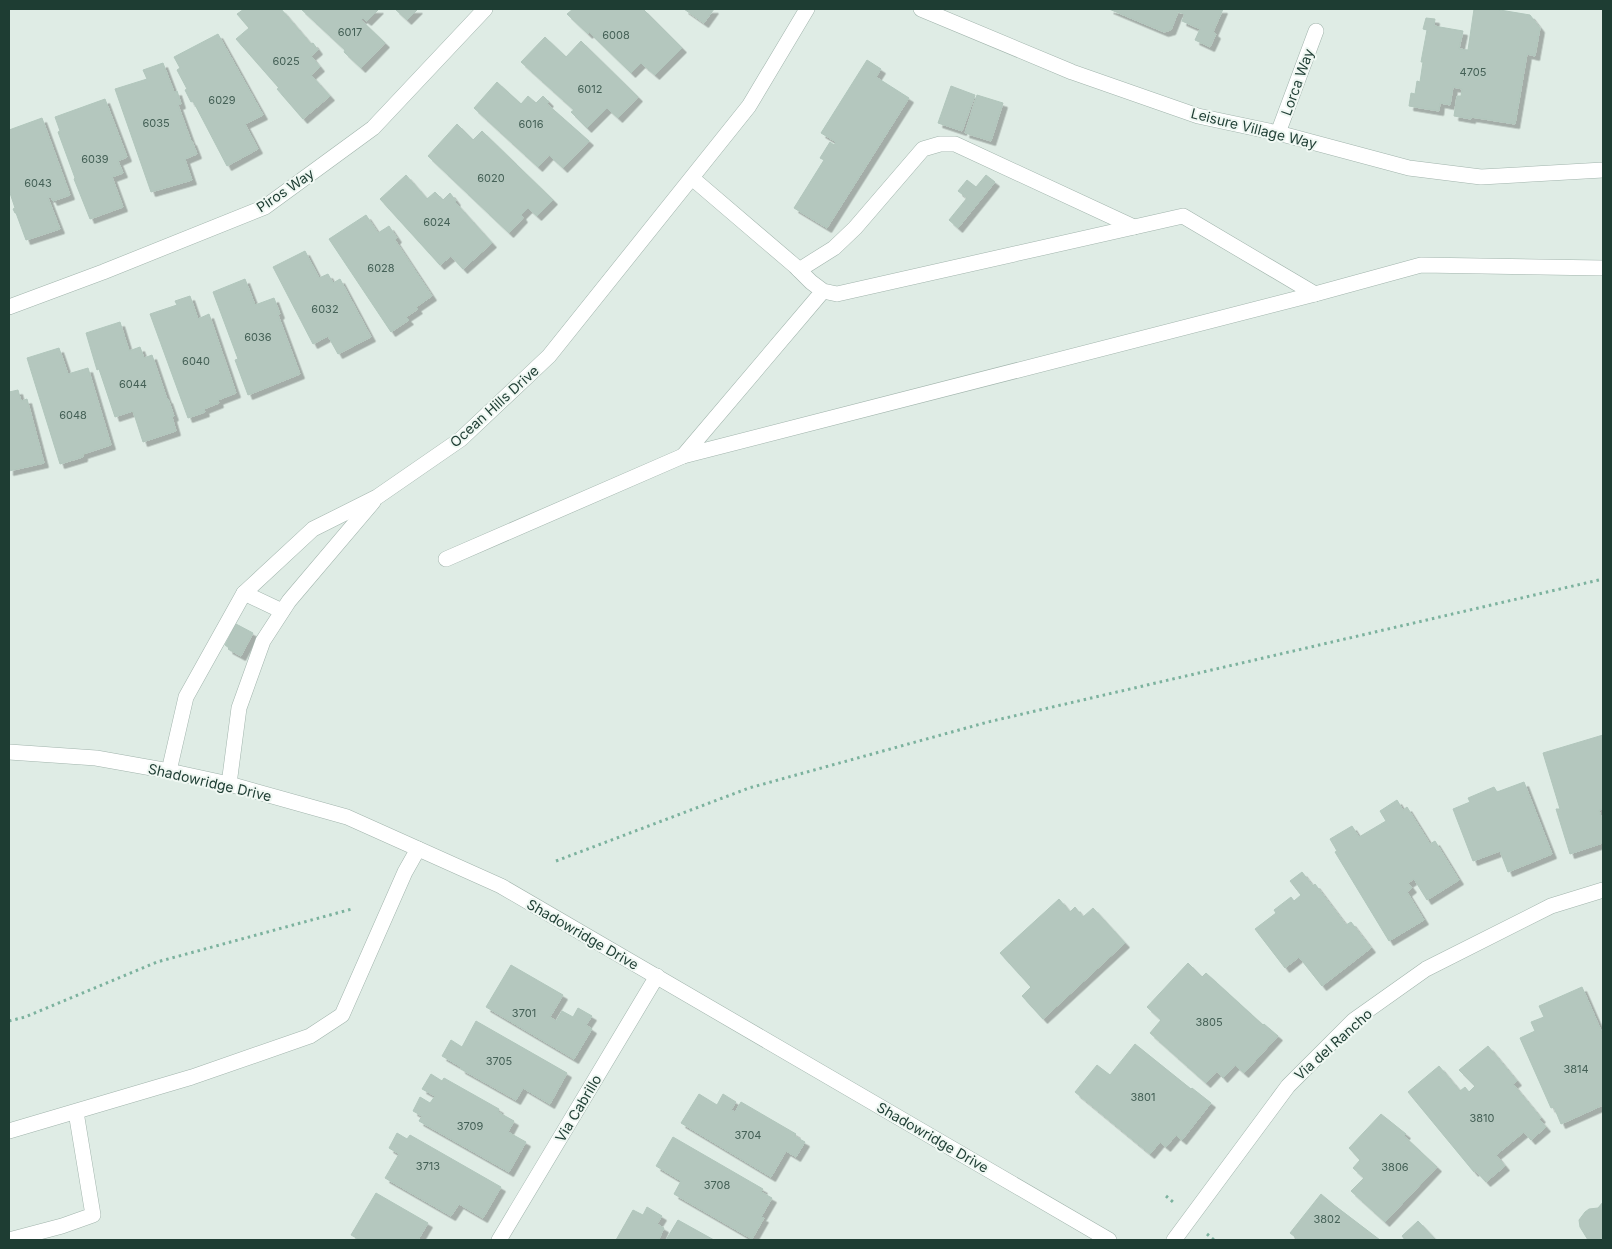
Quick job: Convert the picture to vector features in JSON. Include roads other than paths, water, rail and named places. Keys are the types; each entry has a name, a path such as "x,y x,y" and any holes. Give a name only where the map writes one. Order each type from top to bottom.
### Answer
{"street":[{"name":"Piros Way","path":"9,307 103,272 265,207 373,128 485,9"},
{"name":"Ocean Hills Drive","path":"169,771 186,697 244,593 313,529 378,497 461,439 550,356 750,106 807,9"},
{"name":"Leisure Village Way","path":"921,9 1072,72 1198,116 1278,133 1410,168 1481,177 1603,170"},
{"name":"Lorca Way","path":"1278,133 1316,32"},
{"path":"799,270 834,248 855,228 923,149 940,144 955,144 1134,227"},
{"path":"692,178 823,291 837,294 1182,216 1315,294"},
{"path":"446,559 683,456 1315,294 1421,265 1603,268"},
{"path":"683,456 823,291"},
{"path":"229,784 239,708 263,641 282,611 378,497"},
{"path":"244,593 282,611"},
{"name":"Shadowridge Drive","path":"9,752 96,758 169,771 229,784 346,817 501,886 1109,1240"},
{"path":"9,1131 192,1077 310,1036 342,1015 405,872 418,849"},
{"name":"Via del Rancho","path":"1174,1240 1288,1086 1354,1020 1426,969 1551,906 1603,890"},
{"name":"Via Cabrillo","path":"500,1240 657,976"},
{"path":"9,1240 62,1226 93,1215 76,1112"}]}
